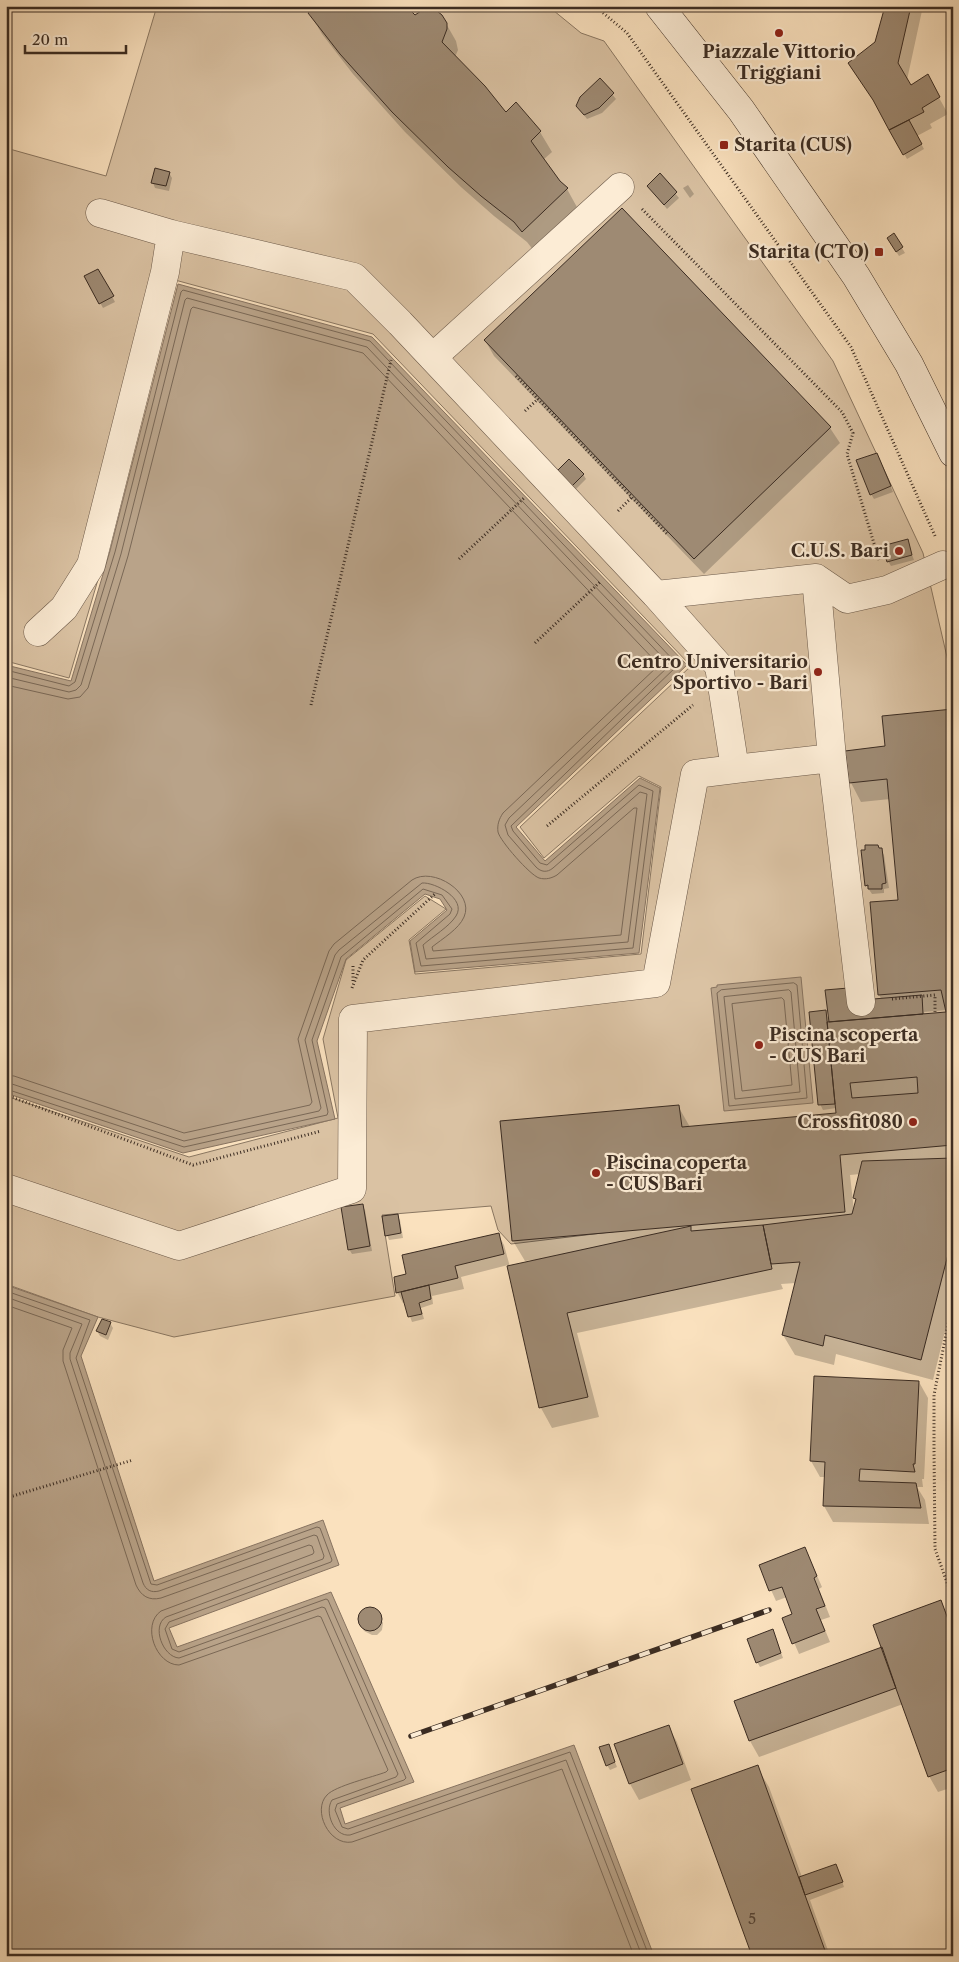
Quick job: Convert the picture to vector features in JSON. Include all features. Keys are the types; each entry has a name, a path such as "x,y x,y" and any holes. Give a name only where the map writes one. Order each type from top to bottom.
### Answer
{"street":[{"path":"659,6 741,110 856,276 909,364 953,453"},
{"path":"433,357 620,187"},
{"path":"100,213 171,234 354,277 433,357 656,595 719,666 735,770"},
{"path":"38,632 64,608 91,565 165,272 171,234"},
{"path":"656,595 816,578 847,599 887,590 940,554"},
{"path":"816,578 832,758 861,1002"},
{"path":"6,1188 179,1246 352,1189 353,1019 656,982 695,774 832,758"}],"path":[{"path":"595,6 627,33 852,347 940,554"},
{"path":"620,187 842,412 853,432 847,454 887,590"},
{"path":"311,705 400,323"},
{"path":"516,376 668,535"},
{"path":"525,410 538,399"},
{"path":"459,559 546,478"},
{"path":"619,510 632,497"},
{"path":"535,643 623,561"},
{"path":"546,826 722,681"},
{"path":"349,994 364,960 436,893"},
{"path":"861,1002 935,995 935,1012"},
{"path":"6,1094 193,1165 325,1130"},
{"path":"953,1299 939,1362 934,1404 935,1550 953,1598"},
{"path":"6,1498 133,1460"}],"shaded area":[{"name":"Centro Universitario Sportivo - Bari","path":"157,6 548,6 581,33 604,41 833,361 923,553 953,683 953,1143 838,1154 693,1222 511,1244 498,1230 491,1206 382,1215 395,1296 174,1337 98,1317 6,1284 6,1096 189,1157 338,1118 323,1039 346,960 425,896 446,909 409,940 415,974 641,954 661,787 639,776 544,858 520,827 691,666 373,334 175,280 107,549 69,678 6,661 6,148 106,176"}],"water":[{"path":"178,284 372,337 687,665 516,827 545,861 640,778 660,788 639,953 415,972 410,941 447,910 440,899 425,894 346,959 317,1041 335,1119 183,1153 6,1093 6,665 71,681 110,551"},
{"name":"Piscina scoperta - CUS Bari","path":"801,977 813,1103 724,1111 711,988 717,987 717,985"},
{"path":"6,1285 98,1317 81,1356 154,1581 323,1520 339,1565 169,1628 177,1647 331,1592 414,1782 340,1808 345,1824 574,1745 654,1956 6,1956"}],"building":[{"path":"314,6 406,6 415,15 424,9 437,11 447,23 447,29 442,42 485,86 506,112 516,102 541,131 531,141 560,181 568,188 522,232 514,222 448,167 392,112 340,54 308,13"},
{"path":"885,6 911,6 898,63 911,85 928,74 940,97 922,108 924,112 889,130 873,100 848,63 875,42"},
{"path":"600,78 614,93 599,108 584,115 576,106 580,97"},
{"path":"909,120 922,144 903,155 889,130"},
{"path":"155,168 170,172 166,186 151,183"},
{"path":"660,173 677,192 664,205 647,186"},
{"path":"622,208 831,427 694,559 484,340"},
{"path":"894,233 903,247 896,252 887,238"},
{"path":"98,269 114,296 99,304 84,276"},
{"path":"877,453 891,486 870,495 856,460"},
{"path":"569,459 584,474 571,487 556,472"},
{"path":"908,539 912,555 887,562 882,546"},
{"path":"953,709 953,988 951,988 953,999 953,1145 840,1155 845,1212 512,1241 500,1121 679,1105 682,1127 836,1113 827,1022 946,1012 941,990 878,995 870,902 898,900 887,779 849,783 845,751 885,746 882,716","holes":["917,1077 918,1093 852,1098 850,1083"]},
{"path":"865,845 878,845 879,848 882,848 886,883 882,884 882,889 868,889 868,885 865,886 861,850 865,850"},
{"path":"860,987 861,1000 922,995 923,1014 829,1022 825,990"},
{"path":"826,1010 835,1104 818,1105 809,1012"},
{"path":"953,1158 953,1235 921,1360 825,1335 823,1346 782,1335 800,1262 771,1264 763,1225 852,1214 856,1199 853,1198 862,1161"},
{"path":"363,1204 370,1246 348,1250 341,1207"},
{"path":"398,1214 401,1233 385,1236 382,1216"},
{"path":"763,1225 772,1269 567,1313 588,1397 539,1408 507,1266 691,1226 691,1231"},
{"path":"499,1233 504,1254 455,1266 458,1278 396,1293 394,1277 406,1274 402,1255"},
{"path":"429,1285 431,1299 419,1303 422,1314 408,1317 401,1292"},
{"path":"102,1319 111,1322 106,1335 96,1331"},
{"path":"814,1376 919,1381 915,1464 913,1464 915,1472 860,1469 859,1481 916,1483 921,1508 823,1506 825,1462 810,1461"},
{"path":"805,1547 817,1576 814,1578 825,1606 816,1609 825,1631 792,1644 782,1618 792,1614 782,1587 769,1591 759,1565"},
{"path":"941,1600 953,1633 953,1768 928,1777 873,1625"},
{"path":"370,1607 375,1608 381,1614 381,1624 375,1630 370,1631 365,1630 359,1624 358,1619 359,1614 365,1608"},
{"path":"773,1629 781,1653 756,1663 747,1639"},
{"path":"882,1647 896,1688 749,1741 734,1701"},
{"path":"669,1725 683,1764 629,1784 614,1744"},
{"path":"609,1744 615,1762 606,1766 599,1747"},
{"path":"758,1765 827,1956 752,1956 691,1789"},
{"path":"836,1864 843,1882 805,1895 799,1877"}],"railway":[{"path":"411,1736 769,1610"}],"place":[{"name":"Piazzale Vittorio Triggiani","path":"779,33"},
{"name":"Starita (CUS)","path":"724,145"},
{"name":"Starita (CTO)","path":"879,252"},
{"name":"C.U.S. Bari","path":"899,551"},
{"name":"Centro Universitario Sportivo - Bari","path":"818,672"},
{"name":"Piscina scoperta - CUS Bari","path":"759,1045"},
{"name":"Crossfit080","path":"913,1122"},
{"name":"Piscina coperta - CUS Bari","path":"596,1173"}]}
